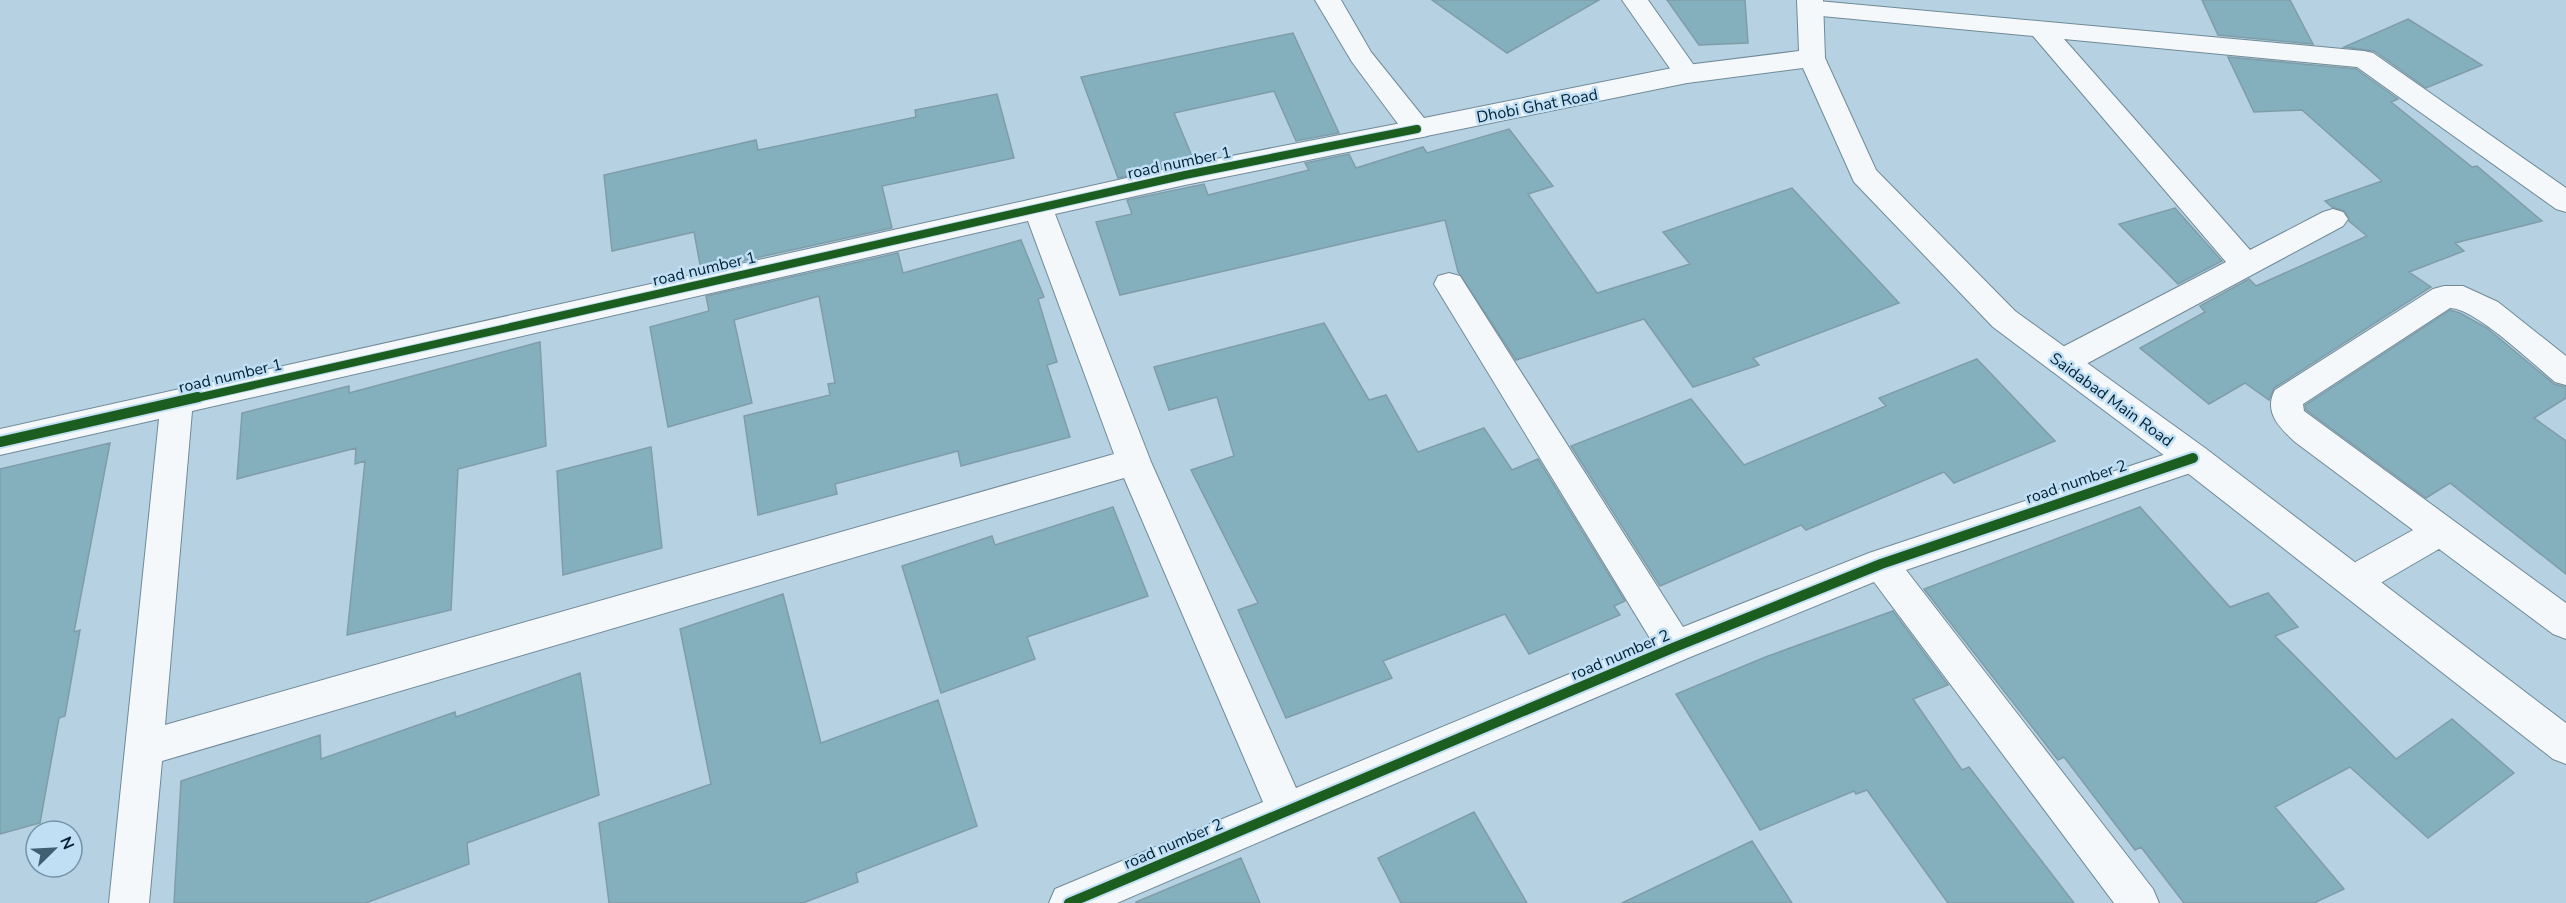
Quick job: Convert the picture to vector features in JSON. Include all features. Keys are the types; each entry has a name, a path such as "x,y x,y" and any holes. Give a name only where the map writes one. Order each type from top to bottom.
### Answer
{"street":[{"path":"1328,0 1360,56 1417,129"},
{"path":"1635,0 1688,74"},
{"path":"1812,58 1811,4 2042,30 2364,59 2565,200"},
{"path":"2042,30 2246,265"},
{"name":"Dhobi Ghat Road","path":"1417,129 1688,74 1812,58"},
{"name":"Saidabad Main Road","path":"1812,58 1864,175 2004,319 2193,458 2566,746"},
{"name":"road number 1","path":"0,442 1185,175 1417,129"},
{"path":"1038,208 1134,462 1287,811"},
{"path":"2062,362 2333,219"},
{"path":"1449,284 1675,647"},
{"path":"2566,373 2487,310 2463,297 2444,297 2286,399 2289,417 2439,532 2566,623"},
{"path":"129,903 177,402"},
{"name":"road number 2","path":"1069,903 1675,647 1881,564 2193,458"},
{"path":"143,749 1134,462"},
{"path":"2353,580 2439,532"},
{"path":"1881,564 2139,903"}],"building":[{"path":"1432,0 1599,0 1507,53"},
{"path":"1667,0 1745,0 1748,43 1699,45"},
{"path":"2202,0 2290,0 2313,44 2218,35"},
{"path":"2408,19 2482,65 2426,88 2374,51 2344,47"},
{"path":"1293,33 1339,133 1296,141 1274,91 1174,113 1194,161 1118,178 1081,77"},
{"path":"2228,57 2356,69 2398,99 2391,102 2472,167 2477,166 2542,221 2455,243 2464,251 2409,272 2431,287 2274,388 2269,400 2245,383 2209,404 2140,348 2205,312 2200,306 2249,279 2256,286 2367,236 2349,221 2345,211 2332,207 2325,201 2382,181 2302,110 2254,112"},
{"path":"997,94 1014,158 882,186 892,228 701,270 694,232 612,251 604,175 756,140 758,150 916,117 915,110"},
{"path":"1509,129 1553,186 1528,194 1597,293 1690,264 1663,232 1792,188 1899,303 1753,358 1759,365 1693,387 1644,319 1516,360 1458,272 1445,220 1120,295 1096,222 1132,214 1127,200 1204,184 1208,195 1309,170 1305,163 1349,154 1356,168 1423,147 1427,153"},
{"path":"2175,208 2222,261 2178,284 2119,224"},
{"path":"1021,240 1044,297 1038,299 1057,362 1047,365 1070,437 961,466 958,451 835,484 837,494 758,515 744,416 830,395 828,384 835,383 819,296 734,320 752,403 668,427 650,327 709,311 706,296 898,253 903,273"},
{"path":"2450,310 2487,328 2554,384 2566,387 2566,398 2534,418 2566,441 2566,574 2450,483 2426,498 2306,410 2305,405"},
{"path":"1324,323 1369,400 1386,395 1418,452 1484,428 1512,470 1538,459 1625,601 1614,606 1620,615 1529,654 1505,614 1383,661 1392,678 1286,718 1238,610 1258,603 1191,470 1234,456 1217,397 1169,410 1154,367"},
{"path":"540,342 546,446 458,469 451,610 347,635 365,461 355,464 356,448 237,479 242,413 349,386 349,393"},
{"path":"1977,359 2055,441 1954,483 1944,472 1806,530 1801,525 1660,586 1571,446 1691,399 1744,465 1886,406 1879,398"},
{"path":"110,443 74,632 80,630 65,716 59,718 41,819 24,819 24,827 0,834 0,469"},
{"path":"651,447 662,548 563,575 557,471"},
{"path":"1113,507 1148,596 1027,637 1035,659 941,693 902,566 992,536 995,545"},
{"path":"2140,507 2230,607 2268,593 2298,627 2275,636 2396,759 2452,719 2514,773 2428,838 2350,767 2275,807 2344,889 2314,903 2184,903 2141,847 2135,850 2064,757 2058,760 1924,589"},
{"path":"783,594 821,743 938,700 977,826 856,873 858,882 803,903 609,903 599,823 711,784 680,629"},
{"path":"1893,611 1948,685 1913,699 1962,770 1969,767 2074,903 1948,903 1867,790 1856,794 1854,791 1760,830 1676,694 1768,656"},
{"path":"580,673 599,795 467,843 469,864 366,903 174,903 181,781 320,735 321,759 455,712 456,717"},
{"path":"1474,812 1527,903 1401,903 1378,858"},
{"path":"1752,841 1792,903 1622,903"},
{"path":"1241,858 1260,903 1136,903 1136,902"}],"cycle path":[{"path":"0,442 1185,175 1417,129"},
{"path":"1069,903 1675,647 1881,564 2193,458"}]}
